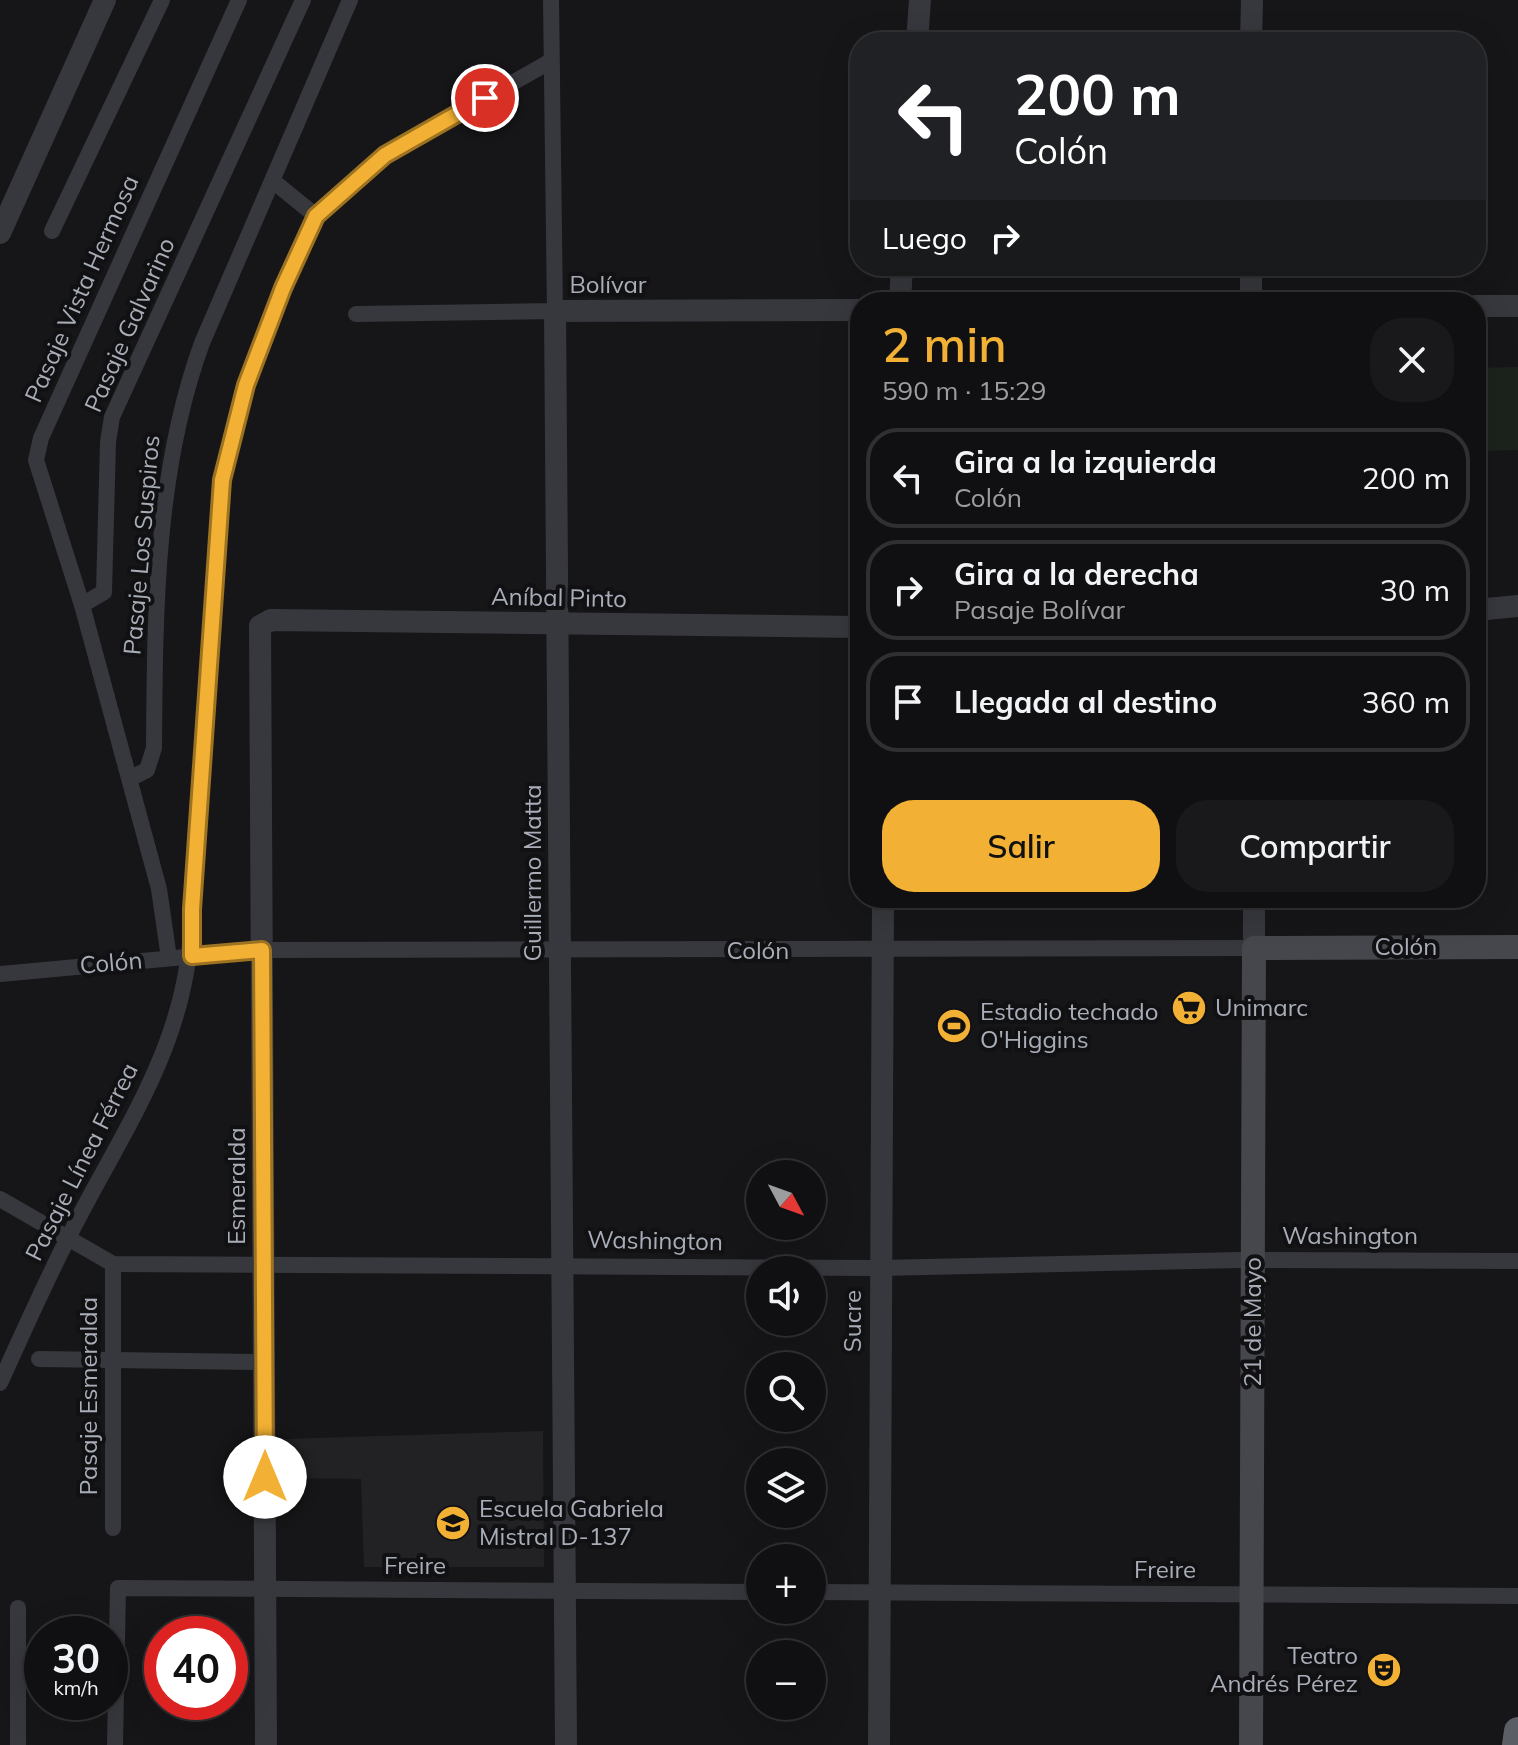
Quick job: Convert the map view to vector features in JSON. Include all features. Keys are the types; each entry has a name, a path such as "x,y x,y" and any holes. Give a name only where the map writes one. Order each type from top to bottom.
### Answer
{"highway":[{"path":"1516,1745 1518,1731"}],"main road":[{"name":"Colón","path":"1254,948 1518,947"},
{"name":"21 de Mayo","path":"1251,1745 1254,948"}],"street":[{"path":"0,233 105,0"},
{"path":"52,231 162,0"},
{"name":"Pasaje Vista Hermosa","path":"82,605 36,460 41,438 239,0"},
{"name":"Pasaje Galvarino","path":"82,605 104,592 108,442 112,417 303,0"},
{"name":"Pasaje Los Suspiros","path":"131,778 147,770 154,748 161,541 171,450 182,397 202,343 350,0"},
{"name":"Guillermo Matta","path":"551,0 566,1745"},
{"path":"918,32 920,0"},
{"path":"1251,32 1252,0"},
{"path":"273,181 316,216 385,155 551,61"},
{"name":"Pasaje Línea Férrea","path":"0,1383 67,1239 155,1079 192,956 192,909 222,480 246,385 283,288 316,216"},
{"path":"1486,306 1518,306"},
{"name":"Bolívar","path":"356,314 850,310"},
{"path":"82,605 131,778 163,915 169,958"},
{"path":"1486,609 1518,606"},
{"name":"Aníbal Pinto","path":"260,626 271,620 850,627"},
{"name":"Esmeralda","path":"260,626 266,1745"},
{"name":"Sucre","path":"879,1745 883,908"},
{"name":"21 de Mayo","path":"1254,908 1254,948"},
{"path":"163,915 192,909"},
{"name":"Colón","path":"0,974 262,950 559,952 1254,948"},
{"name":"Washington","path":"0,1199 113,1264 879,1268 1254,1260 1518,1261"},
{"name":"Pasaje Esmeralda","path":"113,1264 113,1528"},
{"path":"39,1359 264,1362"},
{"name":"Freire","path":"115,1745 118,1588 746,1592"},
{"name":"Freire","path":"826,1592 1518,1596"},
{"path":"18,1608 18,1745"}],"shaded area":[{"path":"1518,367 1518,450 1486,451 1486,368"},
{"name":"Escuela Gabriela Mistral D-137","path":"543,1431 544,1567 364,1567 361,1479 284,1478 284,1439"}],"place":[{"name":"Unimarc","path":"1189,1008"},
{"name":"Estadio techado O'Higgins","path":"954,1026"},
{"name":"Escuela Gabriela Mistral D-137","path":"453,1523"},
{"name":"Teatro Andrés Pérez","path":"1384,1670"}],"route":[{"path":"265,1477 262,950 192,956 192,909 222,480 246,385 283,288 316,216 385,155 485,98"}]}
